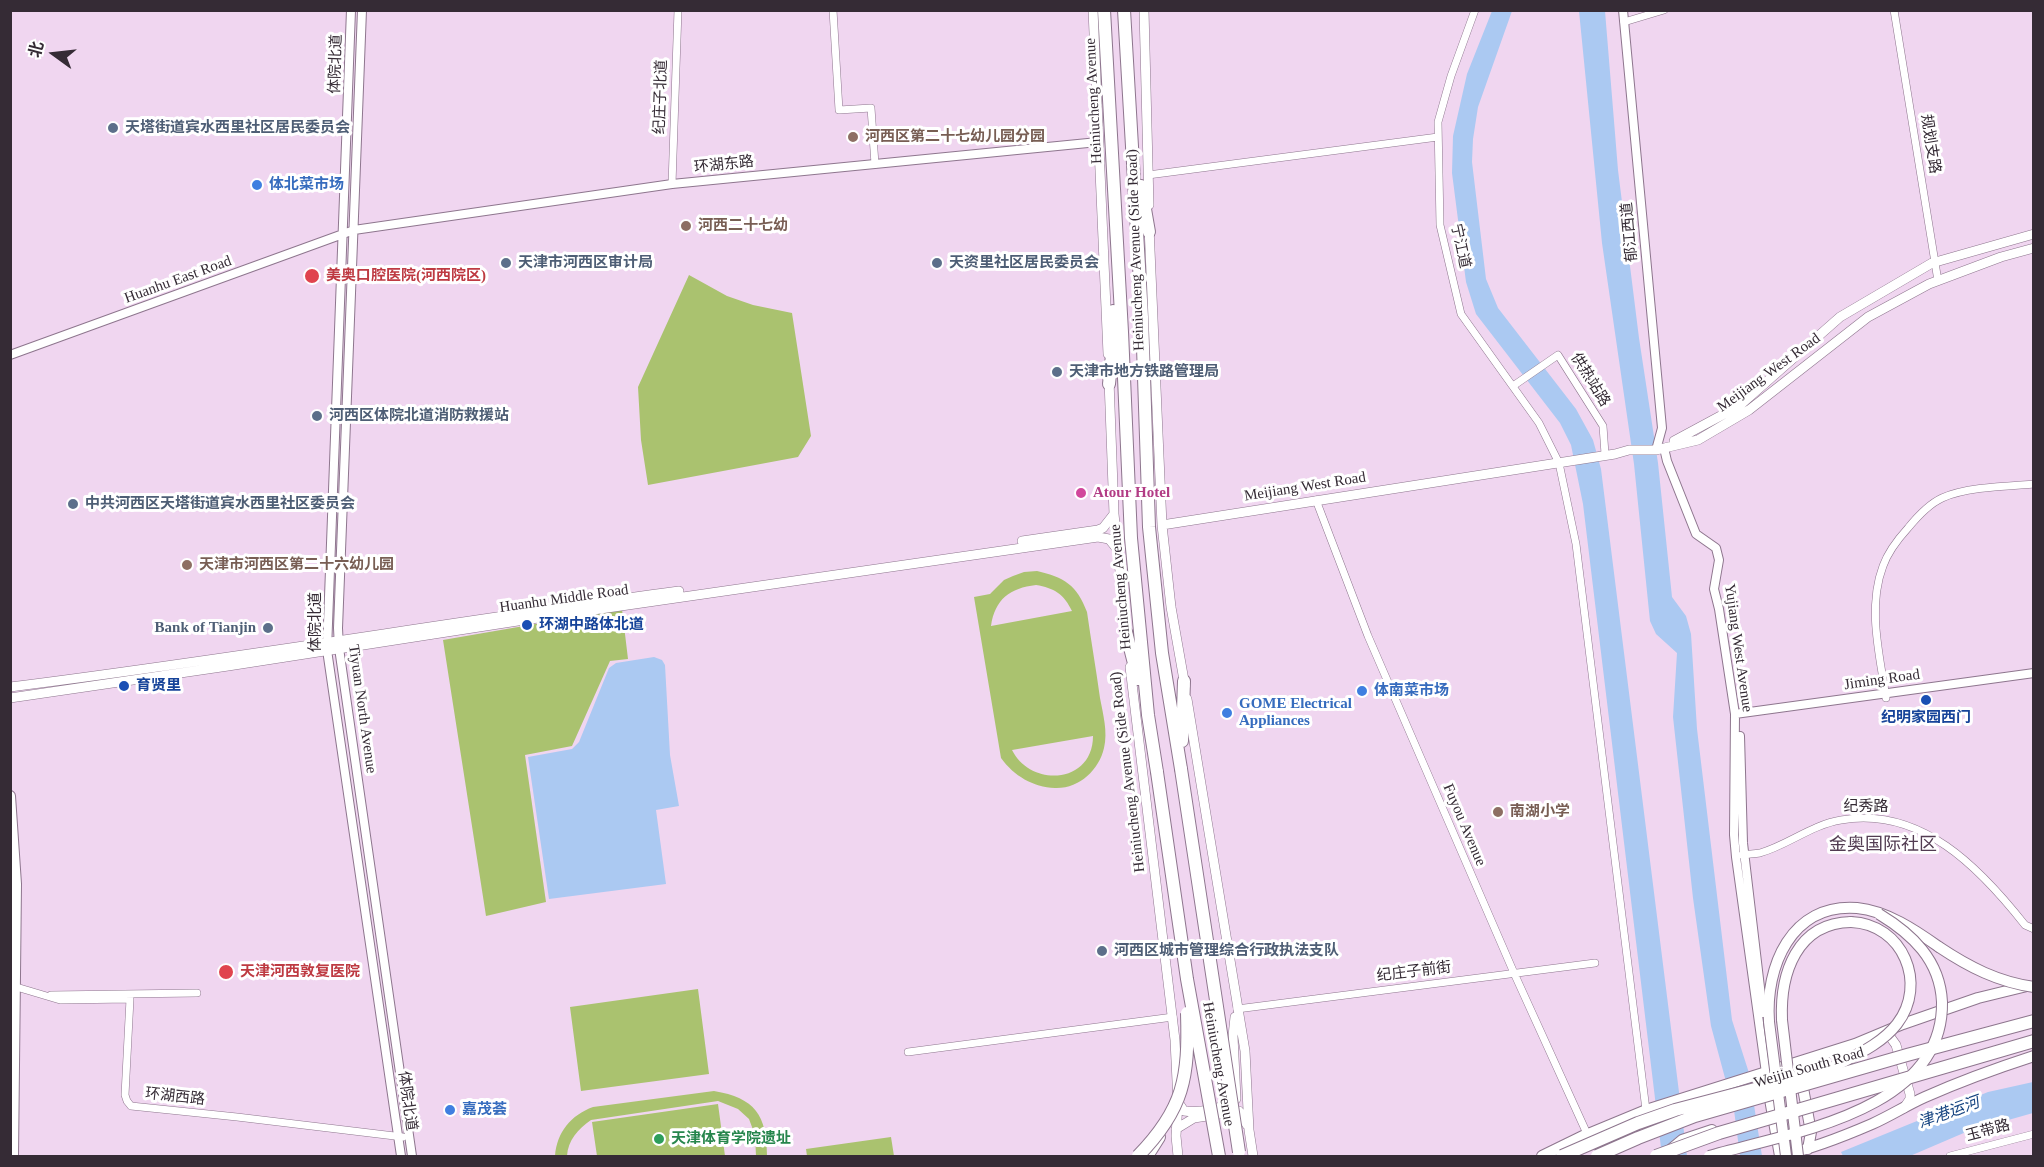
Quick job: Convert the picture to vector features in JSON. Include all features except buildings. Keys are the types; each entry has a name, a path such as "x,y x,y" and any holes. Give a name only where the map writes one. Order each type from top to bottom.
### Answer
{"highway":[{"name":"Heiniucheng Avenue","path":"1104,10 1131,538 1148,715 1187,979 1219,1156"},
{"name":"Heiniucheng Avenue","path":"1124,10 1142,316 1149,527 1162,653 1239,1154"},
{"path":"1130,117 1149,232"},
{"path":"1109,384 1113,345 1113,281 1116,250"},
{"path":"1126,633 1148,715"},
{"path":"1181,769 1184,681"},
{"path":"1148,1156 1170,1128 1186,1066 1187,979"},
{"name":"Weijin South Road","path":"1598,1156 1695,1116 1907,1054 2034,1021"},
{"path":"1656,1156 1719,1133 2034,1041"},
{"path":"1562,1156 1638,1123 1675,1110 1828,1070 1878,1058 1907,1054"},
{"path":"1138,1156 1170,1128"}],"main road":[{"name":"Heiniucheng Avenue","path":"1093,10 1109,384"},
{"name":"Heiniucheng Avenue (Side Road)","path":"1144,11 1149,232 1162,525"},
{"name":"Meijiang West Road","path":"1660,449 1739,406 1840,317 1935,262 2034,234"},
{"name":"Meijiang West Road","path":"1162,525 1629,450 1660,449 1698,440 1749,410 1868,317 1938,281 2001,257 2034,248"},
{"name":"Heiniucheng Avenue (Side Road)","path":"1109,384 1117,549 1173,1017 1178,1102 1170,1128 1178,1156"},
{"name":"Huanhu Middle Road","path":"10,687 327,646 1098,530 1103,528 1114,514"},
{"name":"Heiniucheng Avenue","path":"1162,525 1171,607 1245,1051 1249,1130 1253,1156"},
{"name":"Huanhu Middle Road","path":"339,644 1098,537 1109,539 1117,549"},
{"name":"Huanhu Middle Road","path":"10,698 228,666 327,646"},
{"path":"10,796 16,884 13,987 13,1156"},
{"path":"1782,1156 1768,1009 1770,985 1777,957 1784,944 1807,922 1822,914 1847,908 1867,910 1901,922 1987,975 2006,982 2034,985"},
{"path":"1709,1156 1844,1118 1898,1087 1925,1059 1934,1044 1941,1017 1942,999 1937,976 1916,941 1903,929 1879,914"},
{"path":"1798,1156 1782,1020 1782,996 1786,975 1797,952 1814,933 1829,925 1844,922 1867,924 1886,933 1902,951 1911,980 1908,1003 1898,1023 1882,1039 1828,1070"},
{"path":"1542,1156 1587,1134 1646,1110 1793,1065 1978,998 2034,985"},
{"path":"1178,1102 1184,1111 1192,1112 1227,1106 1236,1099 1233,1036 1237,1009"},
{"path":"1896,1045 1903,1024"},
{"path":"1880,1034 1891,1038 1896,1045 1910,1094 1904,1108"},
{"path":"1782,1156 1808,1153 1922,1098 1983,1072 2034,1056"},
{"path":"1793,1065 1798,1068 1803,1083 1810,1132 1808,1153"},
{"path":"1762,1075 1767,1114 1782,1156"},
{"path":"1910,1094 1922,1098"},
{"path":"1170,1128 1194,1118 1239,1111 1249,1130"},
{"path":"1664,1156 1674,1144 1682,1140 1767,1114"},
{"path":"1571,1156 1587,1134"}],"street":[{"name":"体院北道","path":"351,10 327,646 401,1156"},
{"name":"Tiyuan North Avenue","path":"362,10 339,644 412,1156"},
{"name":"纪庄子北道","path":"672,184 678,10"},
{"path":"833,10 838,110 870,108 875,164"},
{"path":"1144,11 1151,10"},
{"name":"宁江道","path":"1475,10 1450,76 1438,122 1440,225 1461,314 1539,423 1559,463 1576,544 1646,1110"},
{"name":"郁江西道","path":"1623,10 1662,428 1660,449"},
{"path":"1624,22 1664,10"},
{"name":"规划支路","path":"1894,10 1938,281"},
{"path":"1148,176 1438,137"},
{"name":"环湖东路","path":"354,230 672,184 1098,142"},
{"name":"Huanhu East Road","path":"10,355 343,232 354,230"},
{"name":"供热站路","path":"1513,386 1558,355 1603,426 1610,454"},
{"name":"Yujiang West Avenue","path":"1660,449 1696,534 1716,548 1719,560 1714,589 1737,716 1734,801 1762,1075"},
{"path":"1886,696 1878,642 1876,600 1883,565 1891,550 1916,518 1942,498 1978,490 2034,484"},
{"name":"Fuyou Avenue","path":"1316,500 1368,636 1514,973 1598,1156"},
{"name":"Jiming Road","path":"1737,716 2034,675"},
{"name":"纪秀路","path":"1740,856 1760,853 1809,829 1840,820 1882,818 1899,822 1919,829 1958,853 1985,877 2025,925 2034,929"},
{"name":"Yujiang West Avenue","path":"1740,856 1769,1064 1777,1070"},
{"name":"纪庄子前街","path":"1237,1009 1595,963"},
{"name":"环湖西路","path":"13,987 68,1001 130,999 125,1095 131,1106 237,1116 410,1138"},
{"path":"43,995 197,993"},
{"path":"908,1052 1173,1017"},
{"name":"玉带路","path":"1950,1156 2034,1134"}],"green space":[{"path":"689,275 727,296 753,305 792,313 811,436 798,457 648,485 641,440 638,387"},
{"path":"1037,571 1062,579 1079,595 1087,612 1105,723 1105,742 1098,764 1093,771 1080,782 1064,787 1047,787 1032,783 1018,775 1001,758 974,597 990,594 1004,580 1024,572","holes":["1036,585 1058,593 1066,600 1072,611 991,626 996,609 1005,596 1019,589","1093,736 1090,752 1083,764 1072,772 1060,775 1046,775 1033,771 1021,762 1012,750"]},
{"path":"622,609 628,659 610,661 572,746 525,755 546,902 486,916 443,640"},
{"path":"698,989 709,1074 581,1091 570,1007"},
{"path":"714,1091 740,1098 756,1111 764,1130 767,1156 756,1156 755,1135 749,1119 738,1109 718,1101 591,1120 574,1135 567,1156 555,1156 562,1132 585,1110 593,1107"},
{"name":"天津体育学院遗址","path":"718,1104 725,1156 597,1156 592,1122"},
{"path":"891,1137 894,1156 807,1156 806,1149"}],"water":[{"path":"1492,11 1512,11 1478,107 1473,139 1472,162 1486,279 1498,308 1576,409 1593,440 1601,469 1687,1156 1662,1156 1583,504 1571,445 1560,423 1476,314 1466,282 1452,173 1453,136 1467,74"},
{"path":"1579,11 1605,11 1618,170 1639,338 1658,463 1672,597 1686,616 1691,634 1697,729 1732,1020 1749,1073 1762,1156 1740,1156 1731,1087 1725,1078 1711,1026 1693,898 1673,717 1677,653 1656,634 1650,621 1634,464 1602,243"},
{"path":"654,657 662,660 665,665 670,755 679,806 656,810 666,884 549,899 528,757 572,749 579,742 609,668 616,663"},
{"name":"津港运河","path":"2033,1082 2033,1113 1966,1132 1910,1156 1843,1156 1841,1152 1988,1092"}],"place":[{"name":"天塔街道宾水西里社区居民委员会","path":"113,128"},
{"name":"河西区第二十七幼儿园分园","path":"853,137"},
{"name":"体北菜市场","path":"257,185"},
{"name":"河西二十七幼","path":"686,226"},
{"name":"天津市河西区审计局","path":"506,263"},
{"name":"天资里社区居民委员会","path":"937,263"},
{"name":"美奥口腔医院(河西院区)","path":"312,276"},
{"name":"天津市地方铁路管理局","path":"1057,372"},
{"name":"河西区体院北道消防救援站","path":"317,416"},
{"name":"Atour Hotel","path":"1081,493"},
{"name":"中共河西区天塔街道宾水西里社区委员会","path":"73,504"},
{"name":"天津市河西区第二十六幼儿园","path":"187,565"},
{"name":"环湖中路体北道","path":"527,625"},
{"name":"Bank of Tianjin","path":"268,628"},
{"name":"育贤里","path":"124,686"},
{"name":"体南菜市场","path":"1362,691"},
{"name":"纪明家园西门","path":"1926,700"},
{"name":"GOME Electrical Appliances","path":"1227,713"},
{"name":"南湖小学","path":"1498,812"},
{"name":"河西区城市管理综合行政执法支队","path":"1102,951"},
{"name":"天津河西敦复医院","path":"226,972"},
{"name":"嘉茂荟","path":"450,1110"},
{"name":"天津体育学院遗址","path":"659,1139"}],"district":[{"name":"金奥国际社区","path":"1883,845"}]}
